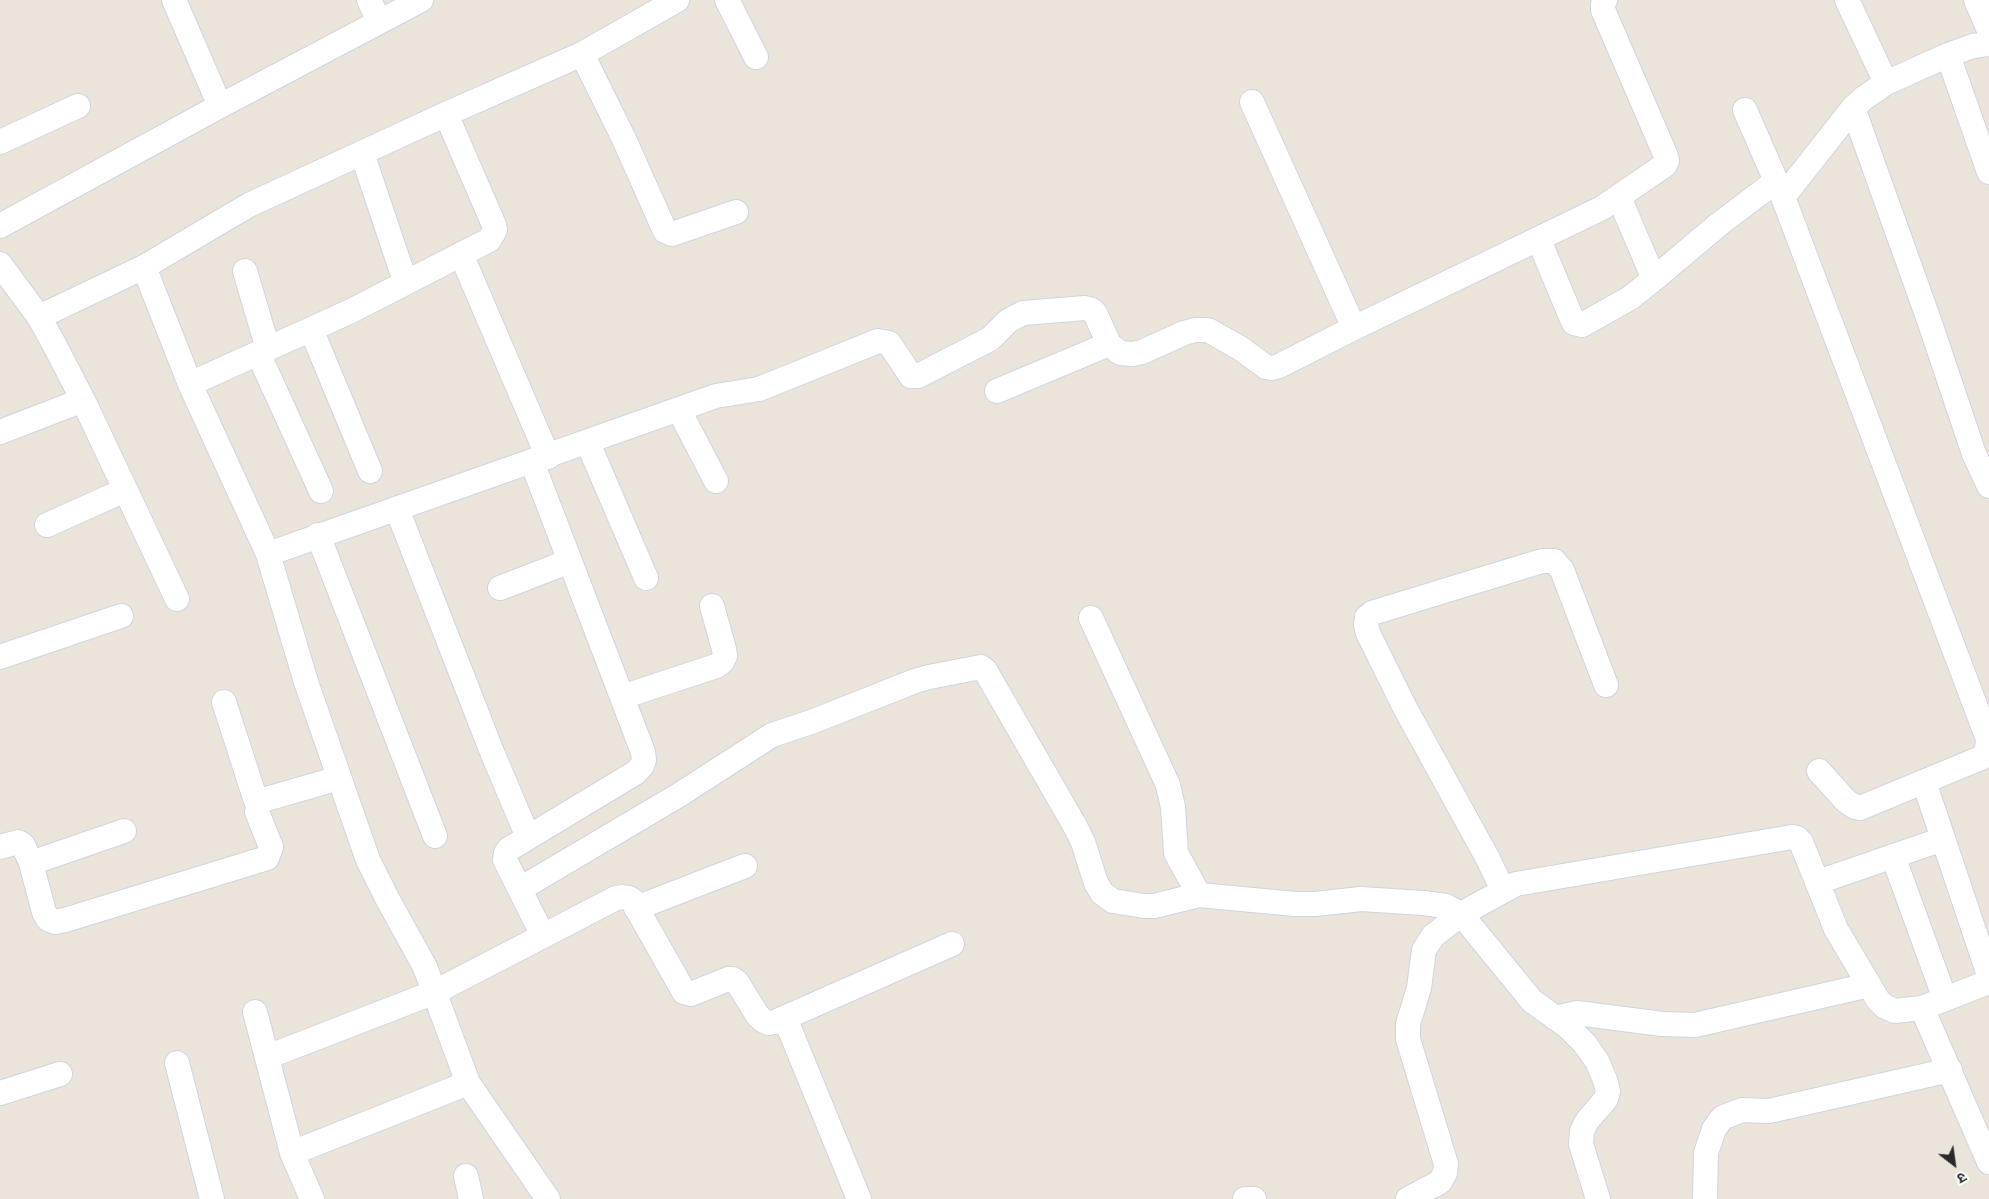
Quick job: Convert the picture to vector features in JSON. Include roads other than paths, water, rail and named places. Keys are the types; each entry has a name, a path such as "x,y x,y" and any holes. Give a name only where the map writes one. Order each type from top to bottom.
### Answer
{"street":[{"path":"174,0 220,106"},
{"path":"369,0 379,22"},
{"path":"0,226 220,106 421,0"},
{"path":"39,317 144,267 249,206 446,114 582,54 677,0"},
{"path":"727,0 756,57"},
{"path":"268,554 318,535 588,443 716,396 759,389 878,341 889,343 911,376 918,376 990,339 1008,321 1023,313 1085,308 1092,310 1109,344 1120,353 1133,354 1142,352 1184,333 1195,330 1208,330 1240,348 1266,367 1272,368 1539,240 1618,198 1665,165 1667,161 1603,10 1605,0"},
{"path":"1847,0 1886,83"},
{"path":"1976,0 1989,30"},
{"path":"1539,240 1574,323 1582,325 1615,308 1654,279 1718,225 1780,189 1864,98 1886,83 1948,55 1972,46 1989,44"},
{"path":"582,54 624,139 665,232 672,234 736,212"},
{"path":"1948,55 1989,172"},
{"path":"1252,102 1354,328"},
{"path":"0,142 78,106"},
{"path":"1853,108 1930,323 1974,454 1989,486"},
{"path":"1745,110 1780,189 1988,738 1987,751 1981,758 1860,808 1846,801 1819,771"},
{"path":"190,384 351,311 489,240 495,230 494,225 446,114"},
{"path":"362,153 406,282"},
{"path":"1618,198 1654,279"},
{"path":"461,254 540,459 570,561 644,760 642,766 635,772 509,848 506,853 505,860 543,936"},
{"path":"0,264 39,317 83,400 177,599"},
{"path":"144,267 190,384 268,554 306,682 368,860 425,967 468,1083 548,1199"},
{"path":"245,270 263,351 321,491"},
{"path":"311,329 370,471"},
{"path":"997,391 1109,344"},
{"path":"0,432 83,400"},
{"path":"679,410 716,481"},
{"path":"588,443 646,578"},
{"path":"47,526 126,490"},
{"path":"397,509 488,743 528,837"},
{"path":"318,535 435,836"},
{"path":"500,588 570,561"},
{"path":"1503,890 1484,850 1404,706 1368,633 1367,617 1372,613 1542,561 1554,562 1562,570 1606,685"},
{"path":"622,697 716,666 722,662 725,656 724,649 712,606"},
{"path":"0,657 121,616"},
{"path":"1091,618 1168,785 1173,807 1176,853 1199,895"},
{"path":"520,889 679,795 772,734 814,721 914,682 978,667 985,670 1084,842 1096,883 1102,893 1113,901 1154,906 1199,895 1295,904 1315,904 1360,899 1446,906 1461,914 1532,1001 1585,1044 1597,1061 1608,1092 1606,1099 1587,1121 1582,1131 1581,1144 1598,1199"},
{"path":"224,702 256,801 259,804"},
{"path":"0,847 18,842 23,845 31,863 44,912 48,919 55,922 65,920 267,858 270,848 257,812 259,804 263,800 339,778"},
{"path":"1408,1199 1440,1182 1445,1173 1446,1164 1408,1039 1408,1024 1420,988 1424,950 1434,936 1461,914 1503,890 1530,881 1792,837 1798,838 1818,882 1836,929 1878,1000 1890,1009 1902,1011 1922,1008 1986,984 1988,972 1924,782"},
{"path":"31,863 124,831"},
{"path":"1818,882 1943,839"},
{"path":"1893,856 1944,1000"},
{"path":"636,908 745,866"},
{"path":"267,1057 435,992 616,898 628,898 636,908 684,992 691,994 728,979 733,979 737,982 758,1016 764,1021 775,1022 785,1018 952,944"},
{"path":"1555,1018 1577,1013 1662,1024 1695,1025 1868,985"},
{"path":"1922,1008 1989,1162"},
{"path":"255,1012 292,1153 309,1198"},
{"path":"785,1018 860,1199"},
{"path":"177,1063 212,1199"},
{"path":"1705,1199 1706,1153 1714,1129 1722,1118 1742,1110 1769,1111 1950,1070"},
{"path":"0,1093 60,1074"},
{"path":"292,1153 468,1083"},
{"path":"466,1176 471,1199"},
{"path":"1245,1199 1254,1199"}]}
